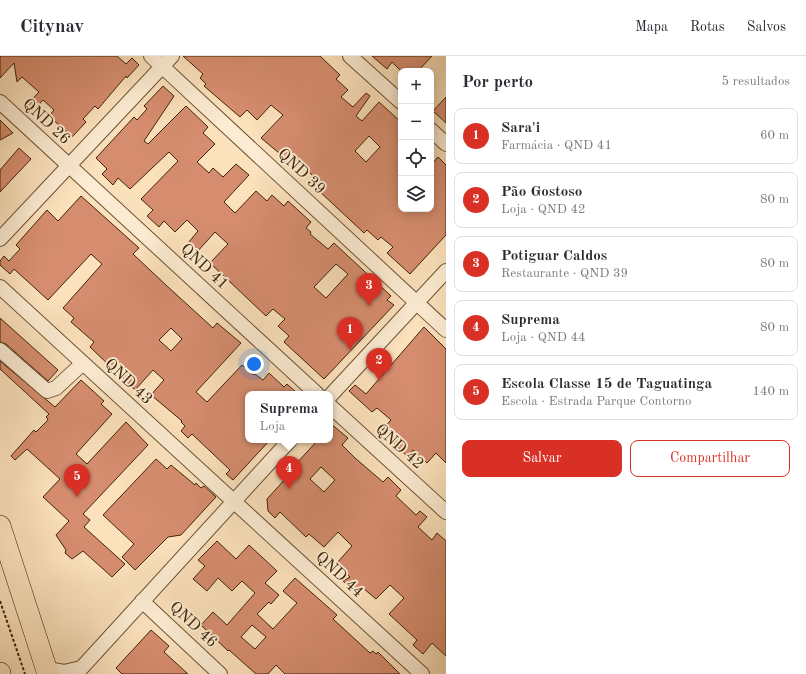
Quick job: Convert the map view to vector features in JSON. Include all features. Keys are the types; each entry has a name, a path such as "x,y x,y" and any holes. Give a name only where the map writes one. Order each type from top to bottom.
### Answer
{"highway":[{"path":"0,526 4,548 48,671"}],"street":[{"name":"QND 39","path":"151,56 446,330"},
{"path":"0,239 172,56"},
{"path":"350,56 398,99"},
{"name":"QND 26","path":"0,102 69,166"},
{"path":"434,133 446,144"},
{"name":"QND 41","path":"69,166 314,391"},
{"path":"333,393 446,271"},
{"name":"QND 43","path":"0,287 234,502"},
{"path":"0,350 47,391 56,388 83,363"},
{"name":"QND 42","path":"333,409 446,512"},
{"path":"48,671 79,671 287,443"},
{"name":"QND 44","path":"234,502 422,674"},
{"name":"QND 46","path":"142,601 220,674"}],"path":[{"path":"0,601 25,674"}],"building":[{"path":"0,56 117,56 126,64 132,58 139,65 127,78 126,76 98,109 95,106 83,119 86,122 72,137 49,116 54,110 43,100 33,111 27,105 39,92 22,77 17,82 14,63 0,78"},
{"path":"183,56 320,56 340,75 336,79 348,90 341,97 353,107 366,93 370,96 356,116 362,121 379,102 398,119 398,212 434,212 434,162 438,157 446,165 446,235 410,274 387,253 393,247 381,237 378,240 367,230 364,233 312,184 316,179 290,153 285,158 261,138 283,115 271,105 257,120 247,110 240,117 204,86 206,84 200,78 203,74","holes":["369,136 380,147 366,162 355,151"]},
{"path":"372,56 432,56 421,68 398,68 392,62 387,69"},
{"path":"163,86 174,96 144,141 148,144 186,106 208,127 203,133 215,144 197,162 209,173 213,168 223,177 236,164 249,175 224,202 235,213 256,191 267,201 272,195 284,206 288,201 311,222 306,228 311,232 310,234 328,249 334,243 391,296 387,300 394,305 324,379 284,342 289,336 278,326 285,319 273,309 266,316 210,263 228,244 215,232 197,252 188,243 198,231 187,220 175,232 164,221 159,227 147,216 153,210 141,199 178,161 169,152 130,189 118,178 113,185 102,174 107,169 96,158 134,117 137,120 147,109 144,106","holes":["336,264 348,274 326,298 314,287"]},
{"path":"446,97 446,123 434,112 434,110"},
{"path":"0,120 13,133 0,140"},
{"path":"19,148 31,159 0,192 0,170"},
{"path":"81,196 139,248 133,254 167,286 213,328 217,323 241,343 196,392 207,402 242,365 263,380 269,373 284,387 287,384 295,391 245,391 245,443 267,443 233,480 226,474 230,470 192,434 188,438 181,431 185,426 181,422 182,421 151,395 164,380 153,370 135,390 90,347 94,342 71,322 74,318 63,308 102,264 91,254 48,300 14,269 10,274 0,265 0,261 4,256 9,261 20,249 16,245 47,210 58,221","holes":["171,328 182,339 171,351 159,340"]},
{"path":"0,318 58,370 48,381 6,344 0,342"},
{"path":"424,327 446,349 446,463 436,453 427,463 413,450 408,457 381,431 391,420 377,408 372,412 349,391 355,385 366,394"},
{"path":"0,361 55,407 81,380 104,401 101,404 112,414 76,454 87,464 126,422 148,445 83,514 90,520 84,527 125,564 112,577 83,551 72,559 65,553 66,550 56,535 69,521 43,497 60,479 27,449 15,460 11,456 34,430 36,432 47,421 48,419 46,417 49,414 0,369"},
{"path":"333,426 348,438 342,445 355,458 383,482 388,477 401,490 396,496 416,515 420,511 427,517 418,527 432,540 437,533 446,541 446,656 432,643 423,654 413,645 417,640 389,614 404,598 390,585 376,599 363,588 357,593 343,581 350,577 336,564 352,546 338,532 324,547 309,534 306,537 280,512 275,518 268,511 267,499 297,466 295,465 315,443 333,443","holes":["321,467 335,480 324,492 310,479"]},
{"path":"156,459 167,469 171,465 195,485 196,483 201,488 204,486 216,497 181,535 168,537 135,570 122,557 134,544 103,515"},
{"path":"217,541 236,559 249,545 277,571 265,583 279,595 271,604 269,602 257,614 273,629 297,603 283,591 295,578 337,615 333,619 370,653 373,651 376,654 378,652 400,674 285,674 276,665 268,674 256,674 229,650 228,651 201,625 213,612 227,625 255,593 242,581 232,591 218,578 207,591 193,579 205,566 198,560","holes":["252,625 266,637 255,649 241,637"]},
{"path":"151,630 169,646 164,652 188,674 122,674 116,668"}],"place":[{"name":"Potiguar Caldos","path":"369,306"},
{"name":"Sara'i","path":"350,350"},
{"name":"Pão Gostoso","path":"379,381"},
{"name":"Suprema","path":"289,489"},
{"name":"Escola Classe 15 de Taguatinga","path":"77,497"}]}
